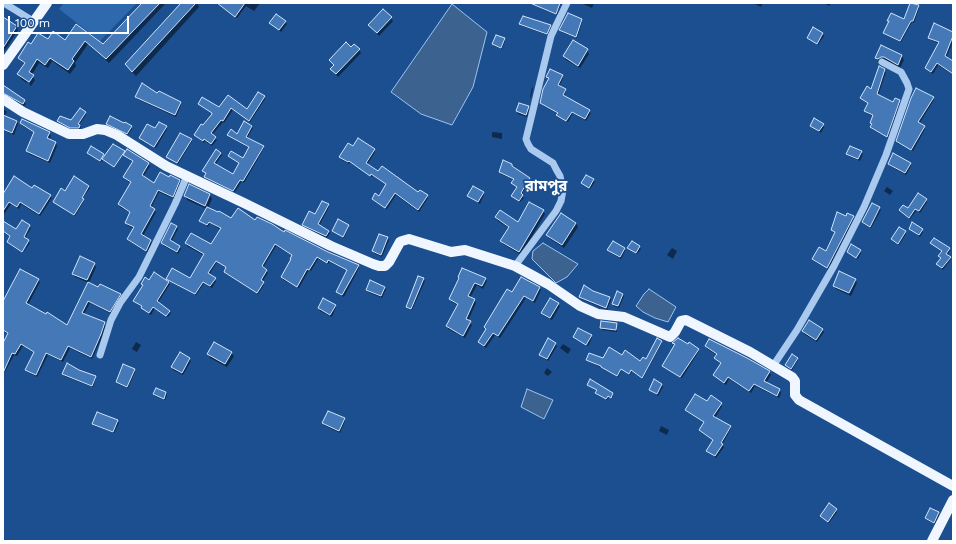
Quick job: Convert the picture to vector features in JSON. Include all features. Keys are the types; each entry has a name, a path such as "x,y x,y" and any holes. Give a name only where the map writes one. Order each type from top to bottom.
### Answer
{"main road":[{"path":"3,65 47,3"},
{"path":"3,99 23,112 70,134 83,134 97,129 105,130 166,166 244,202 331,246 379,266 385,266 389,262 400,242 402,240 409,239 451,252 465,250 515,266 548,284 580,306 598,314 624,317 670,337 675,332 681,320 684,320 750,352 787,374 795,381 795,395 799,400 953,486"},
{"path":"932,541 953,500"}],"street":[{"path":"4,3 33,21"},
{"path":"515,266 556,211 561,201 563,190 560,176 553,163 531,149 526,139 551,36 567,3"},
{"path":"773,366 797,330 834,266 864,207 886,155 909,89 900,72 882,62"},
{"path":"100,355 111,320 120,303 139,277 187,176"}],"shaded area":[{"path":"64,3 137,3 100,41 59,9"},
{"path":"452,4 487,32 473,87 452,125 421,114 391,92"},
{"path":"543,243 578,264 567,277 556,283 532,259 533,251"},
{"path":"649,289 676,307 668,322 643,312 636,306"},
{"path":"527,389 553,400 544,419 521,407"}],"building":[{"path":"142,3 160,3 106,59 85,41 72,59 74,61 68,70 50,58 45,65 37,59 29,72 34,75 29,82 17,74 25,63 18,58 28,42 31,44 38,33 48,39 53,31 65,40 76,24 103,44"},
{"path":"181,3 196,3 132,72 125,64"},
{"path":"217,3 245,3 235,17"},
{"path":"530,3 560,3 556,14"},
{"path":"910,3 919,5 913,21 911,21 900,41 883,33 891,13 904,19"},
{"path":"383,9 392,17 377,33 368,25"},
{"path":"568,13 582,19 576,37 559,30"},
{"path":"276,14 286,21 279,30 269,23"},
{"path":"523,16 551,25 547,34 519,24"},
{"path":"3,17 17,26 3,48"},
{"path":"934,23 953,32 953,36 945,56 953,61 953,74 937,63 931,72 925,68 939,42 928,38"},
{"path":"813,27 823,33 817,44 807,38"},
{"path":"496,35 505,38 501,48 492,44"},
{"path":"573,40 588,49 578,66 563,56"},
{"path":"346,42 351,47 354,44 360,49 336,74 330,69 334,65 329,60"},
{"path":"881,45 902,55 898,65 884,57 878,59 875,58"},
{"path":"879,66 885,69 877,94 893,102 895,98 900,100 887,137 870,127 872,124 870,123 873,115 864,111 868,103 860,98 867,86 871,89"},
{"path":"550,69 563,75 558,85 566,89 563,95 590,110 585,119 572,112 566,121 556,115 558,113 540,103 543,89 549,78 546,77"},
{"path":"142,83 157,93 159,91 181,102 175,115 135,97"},
{"path":"3,85 25,100 23,104 3,93"},
{"path":"916,88 934,97 918,122 925,126 911,150 896,141"},
{"path":"258,92 265,96 249,121 231,108 223,121 221,120 211,133 216,137 211,144 194,135 201,124 203,125 212,114 198,104 202,97 219,107 228,95 247,109"},
{"path":"519,103 529,106 526,115 516,111"},
{"path":"80,108 86,112 78,124 80,125 79,128 70,128 57,121 60,116 71,120"},
{"path":"3,115 17,121 12,133 3,129"},
{"path":"110,116 132,126 127,134 106,124"},
{"path":"814,118 824,124 819,131 810,126"},
{"path":"22,119 50,132 47,138 56,142 48,161 26,151 34,132 20,123"},
{"path":"244,121 252,126 246,137 264,146 243,181 240,180 233,191 204,177 206,173 202,171 216,149 221,153 214,163 233,174 239,163 228,156 231,151 243,158 249,147 227,135 231,129 237,134"},
{"path":"159,122 167,126 154,147 139,138 147,124 155,128"},
{"path":"180,133 192,139 177,163 166,157"},
{"path":"358,138 375,149 366,163 378,171 382,166 418,192 420,190 428,195 418,210 395,193 385,208 372,199 375,193 379,196 386,184 371,174 370,176 349,161 348,162 339,157 348,143 353,146"},
{"path":"113,144 125,151 114,167 102,159"},
{"path":"91,146 104,154 100,161 87,153"},
{"path":"850,146 862,151 858,159 846,154"},
{"path":"127,149 149,163 142,175 154,183 160,172 169,177 170,175 180,180 173,197 158,190 150,206 155,209 141,234 151,240 146,251 127,239 134,227 125,223 130,212 118,204 131,182 123,177 133,161 123,155"},
{"path":"893,153 911,163 905,173 888,164"},
{"path":"503,160 512,164 512,166 530,178 521,193 523,195 519,201 511,196 517,187 511,183 514,179 499,172"},
{"path":"586,175 594,179 589,188 581,183"},
{"path":"14,176 32,188 34,185 51,195 39,214 20,202 17,207 9,202 3,211 3,194"},
{"path":"74,176 89,186 82,198 84,199 74,215 53,202 61,188 65,191"},
{"path":"189,184 210,194 205,206 184,196"},
{"path":"473,186 484,192 478,202 467,196"},
{"path":"918,193 927,199 919,211 915,209 909,218 899,210 903,205 908,208"},
{"path":"322,201 329,204 318,224 329,231 326,236 302,225 309,211 315,214"},
{"path":"529,202 544,210 519,252 500,241 509,227 495,217 500,210 518,222"},
{"path":"872,203 880,207 870,227 862,222"},
{"path":"207,207 218,212 219,211 231,218 238,208 255,220 257,217 284,232 285,230 328,252 359,265 342,295 336,292 347,270 328,260 327,263 317,257 309,270 307,269 297,287 281,277 292,255 275,244 262,266 267,270 261,280 264,282 257,293 224,272 226,267 216,261 208,273 216,278 210,286 203,282 195,294 166,279 172,268 190,278 204,254 185,243 191,233 211,244 221,228 209,222 207,225 199,221"},
{"path":"837,212 846,216 847,213 854,216 827,268 812,259 819,247 826,251 835,232 831,230"},
{"path":"561,213 576,223 562,245 546,235"},
{"path":"338,219 349,225 343,237 332,231"},
{"path":"22,220 30,225 24,237 29,240 22,252 7,242 10,236 3,231 3,221 16,229"},
{"path":"912,222 923,229 919,235 909,229"},
{"path":"171,223 177,226 170,240 180,246 177,252 161,243"},
{"path":"899,227 906,231 898,244 891,239"},
{"path":"379,234 388,237 381,255 372,251"},
{"path":"934,238 950,248 946,254 951,257 942,268 936,264 941,258 938,256 942,251 930,243"},
{"path":"613,241 625,248 620,257 607,250"},
{"path":"632,241 640,246 636,253 627,248"},
{"path":"851,244 861,250 856,258 847,252"},
{"path":"80,256 95,263 87,280 72,274"},
{"path":"462,268 486,278 482,286 475,283 474,284 468,296 475,299 466,319 471,321 463,336 446,326 458,304 449,299"},
{"path":"20,269 39,279 26,303 46,314 47,312 67,325 88,282 98,287 100,284 121,294 110,312 88,301 82,313 105,322 91,357 68,346 61,360 46,353 36,375 25,370 34,352 21,344 15,354 12,353 3,373 3,343 8,333 3,330 3,301"},
{"path":"839,271 856,279 849,293 833,286"},
{"path":"154,272 169,282 157,301 170,311 166,316 153,307 149,313 141,308 142,306 133,301 143,285 141,284 145,277 149,280"},
{"path":"418,276 424,278 411,309 406,307"},
{"path":"521,277 540,287 533,301 524,296 498,336 493,333 484,346 478,342 486,329 484,327 507,289 512,292"},
{"path":"370,280 385,287 381,296 366,290"},
{"path":"584,285 593,291 610,297 606,308 579,297"},
{"path":"617,291 623,294 618,306 612,304"},
{"path":"323,298 336,305 330,315 318,308"},
{"path":"550,298 559,303 550,318 541,313"},
{"path":"809,320 823,329 816,340 802,331"},
{"path":"601,321 617,323 616,330 600,328"},
{"path":"578,328 592,335 586,345 573,337"},
{"path":"548,338 556,343 547,359 539,355"},
{"path":"657,338 662,341 642,378 631,370 629,374 621,369 617,376 601,366 586,360 589,353 603,358 609,347 622,355 625,350 640,361 643,357 646,359"},
{"path":"678,338 688,344 689,342 699,349 680,377 662,366 675,344 672,343"},
{"path":"709,339 770,371 764,381 780,389 777,396 754,384 749,391 728,377 724,383 713,375 721,363 714,358 717,354 705,346"},
{"path":"214,342 232,352 225,364 207,354"},
{"path":"180,352 190,358 182,373 171,367"},
{"path":"792,354 798,358 791,369 785,365"},
{"path":"67,363 79,370 96,376 92,386 62,374"},
{"path":"123,364 135,369 127,387 116,382"},
{"path":"590,379 613,393 611,398 608,396 606,399 595,393 597,390 587,385"},
{"path":"654,379 662,384 657,394 649,390"},
{"path":"156,388 166,392 164,399 153,394"},
{"path":"695,394 707,401 711,395 722,403 713,416 731,426 721,443 723,444 715,456 706,451 713,440 699,430 704,422 685,410"},
{"path":"328,411 345,418 339,431 322,423"},
{"path":"97,412 118,420 113,432 92,424"},
{"path":"829,503 837,509 828,522 820,516"},
{"path":"930,508 939,512 934,523 925,518"}],"district":[{"name":"রামপুর","path":"546,187"}]}
